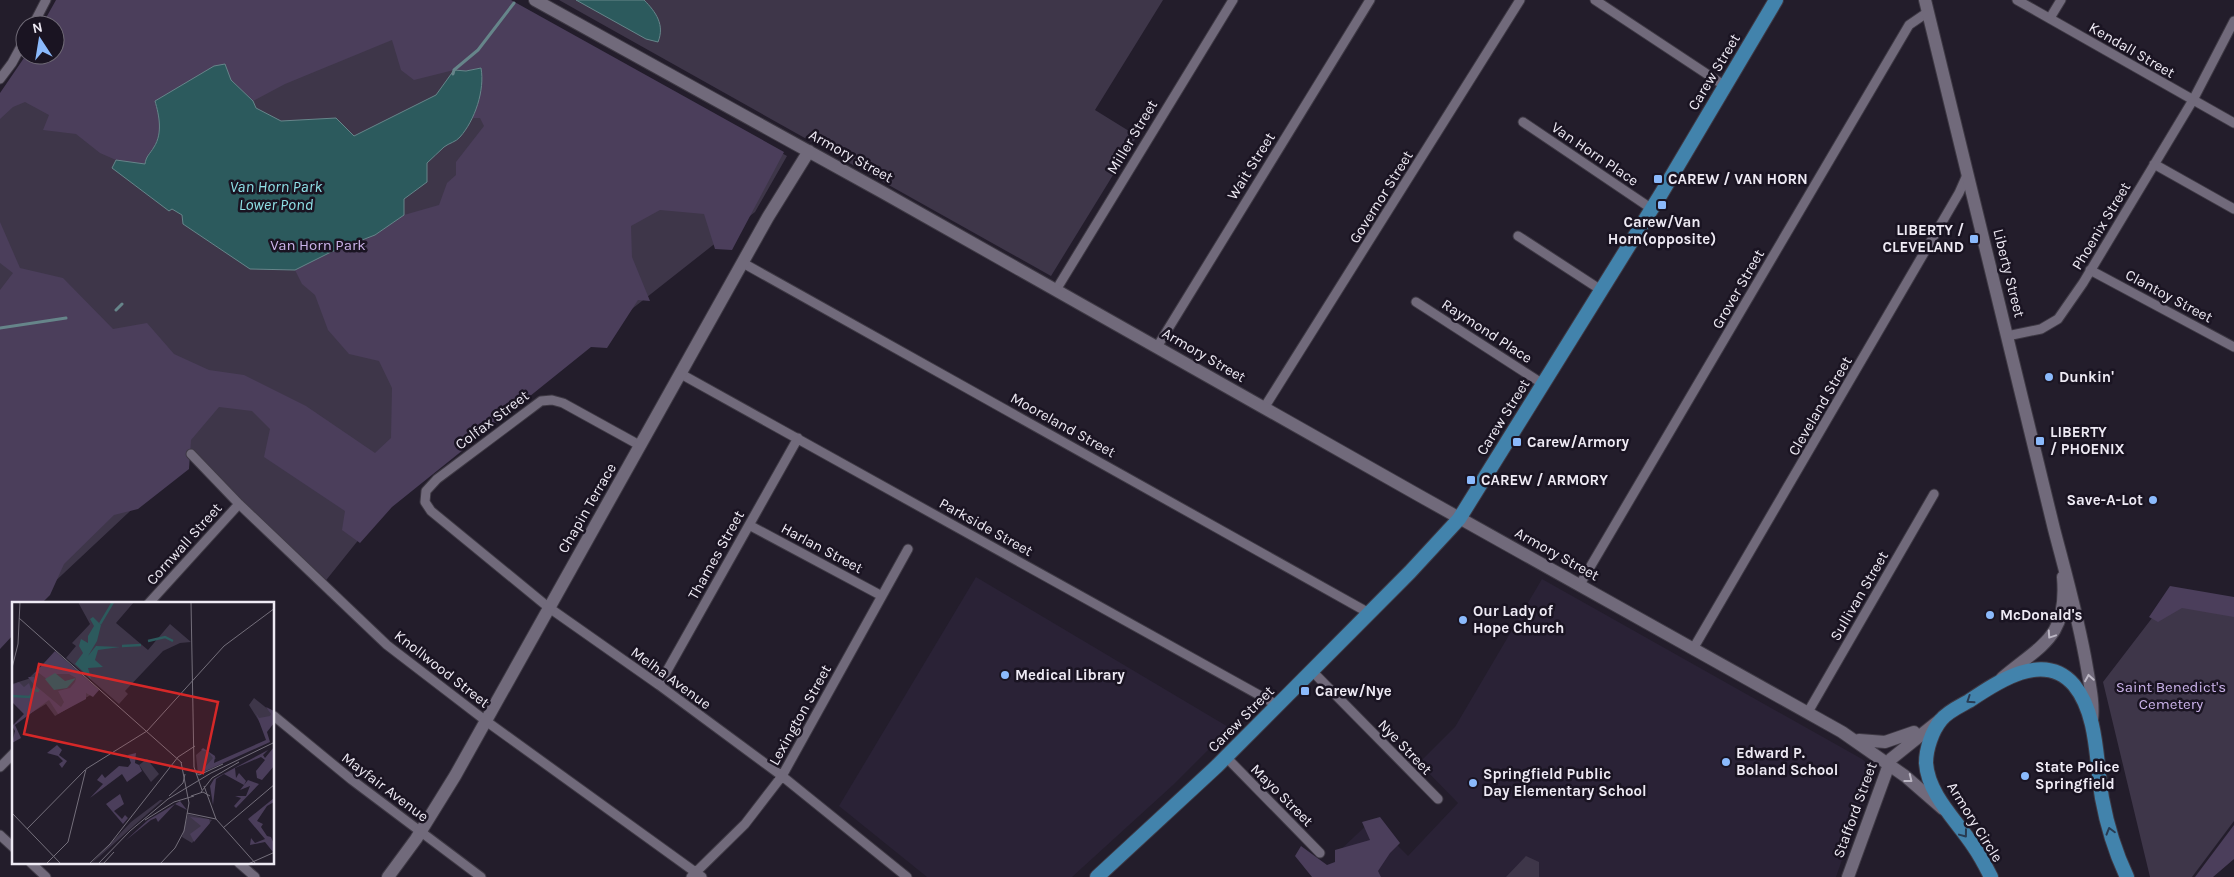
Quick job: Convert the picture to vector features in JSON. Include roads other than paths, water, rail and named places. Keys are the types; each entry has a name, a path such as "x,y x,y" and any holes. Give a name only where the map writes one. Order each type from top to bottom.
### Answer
{"main road":[{"name":"Armory Street","path":"535,0 1056,290 1579,586 1808,712 1856,740 1889,764 1950,816"},
{"name":"Carew Street","path":"1097,877 1226,757 1460,518 1512,431 1652,209 1725,86 1772,1"},
{"name":"Liberty Street","path":"1926,6 2082,636 2093,706 2092,726"},
{"name":"Chapin Terrace","path":"388,877 421,832 486,721 548,607 641,446 743,263 809,152"},
{"name":"Liberty Street","path":"1998,681 2039,650 2053,636 2063,611 2061,555"},
{"path":"1941,719 1998,681 2031,670 2046,670 2062,675 2080,693 2092,726 2106,818 2113,844 2127,877"},
{"name":"Stafford Street","path":"1848,877 1889,764 1894,755 1941,719"},
{"name":"Armory Circle","path":"1941,719 1930,742 1926,766 1931,782 1950,816 1974,847 1991,877"},
{"name":"Armory Street","path":"1856,740 1885,742 1928,728"}],"street":[{"path":"38,15 46,0"},
{"name":"Miller Street","path":"1056,290 1233,0"},
{"name":"Wait Street","path":"1157,347 1370,0"},
{"name":"Governor Street","path":"1264,408 1520,0"},
{"path":"1595,0 1725,86"},
{"name":"Kendall Street","path":"2017,0 2234,124"},
{"path":"2050,18 2061,0"},
{"name":"Grover Street","path":"1579,586 1909,25 1926,6"},
{"name":"Phoenix Street","path":"2008,336 2041,329 2058,319 2090,270 2193,100 2234,20"},
{"path":"0,79 15,57"},
{"name":"Van Horn Place","path":"1523,122 1652,209"},
{"path":"2154,164 2234,209"},
{"name":"Cleveland Street","path":"1693,649 1888,318 1967,175"},
{"path":"1518,236 1601,290"},
{"name":"Mooreland Street","path":"743,263 1369,613"},
{"name":"Clantoy Street","path":"2090,270 2234,347"},
{"name":"Raymond Place","path":"1416,302 1543,384"},
{"name":"Parkside Street","path":"681,374 1277,705"},
{"name":"Colfax Street","path":"425,497 426,491 437,479 541,401 552,400 563,403 641,446"},
{"name":"Thames Street","path":"659,685 798,438"},
{"name":"Knollwood Street","path":"191,454 239,504 387,645 486,721 696,876"},
{"name":"Sullivan Street","path":"1808,712 1934,494"},
{"name":"Melha Avenue","path":"425,497 425,502 431,511 548,607 659,685 782,776 907,877"},
{"name":"Cornwall Street","path":"150,602 239,504"},
{"name":"Harlan Street","path":"749,525 882,596"},
{"name":"Lexington Street","path":"696,876 746,824 782,776 908,549"},
{"name":"Nye Street","path":"1312,671 1438,799"},
{"name":"Mayfair Avenue","path":"275,717 352,780 481,877"},
{"path":"0,767 12,755"},
{"name":"Mayo Street","path":"1226,757 1320,853"},
{"path":"0,835 12,846"},
{"path":"32,864 46,877"},
{"path":"240,864 255,877"}],"water":[{"path":"576,0 644,0 652,9 660,24 658,42 646,39"},
{"name":"Van Horn Park Lower Pond","path":"225,64 231,80 253,101 256,108 281,121 336,118 354,136 436,95 454,70 466,71 481,68 482,86 478,104 470,122 458,139 444,147 427,163 427,182 404,199 404,215 375,235 331,252 295,270 250,269 183,224 182,215 172,209 169,211 112,168 116,160 145,164 159,136 159,118 155,101 214,66"}],"waterway":[{"path":"453,74 454,70 478,50 514,3"},
{"path":"116,310 122,304"},
{"path":"0,328 66,318"}],"place":[{"name":"CAREW / VAN HORN","path":"1658,179"},
{"name":"Carew/Van Horn(opposite)","path":"1662,205"},
{"name":"LIBERTY / CLEVELAND","path":"1974,239"},
{"name":"Dunkin'","path":"2049,377"},
{"name":"LIBERTY / PHOENIX","path":"2040,441"},
{"name":"Carew/Armory","path":"1517,442"},
{"name":"CAREW / ARMORY","path":"1471,480"},
{"name":"Save-A-Lot","path":"2153,500"},
{"name":"McDonald's","path":"1990,615"},
{"name":"Our Lady of Hope Church","path":"1463,620"},
{"name":"Medical Library","path":"1005,675"},
{"name":"Carew/Nye","path":"1305,691"},
{"name":"Edward P. Boland School","path":"1726,762"},
{"name":"State Police Springfield","path":"2025,776"},
{"name":"Springfield Public Day Elementary School","path":"1473,783"}],"park label":[{"name":"Van Horn Park","path":"318,245"},
{"name":"Saint Benedict's Cemetery","path":"2171,696"}]}
